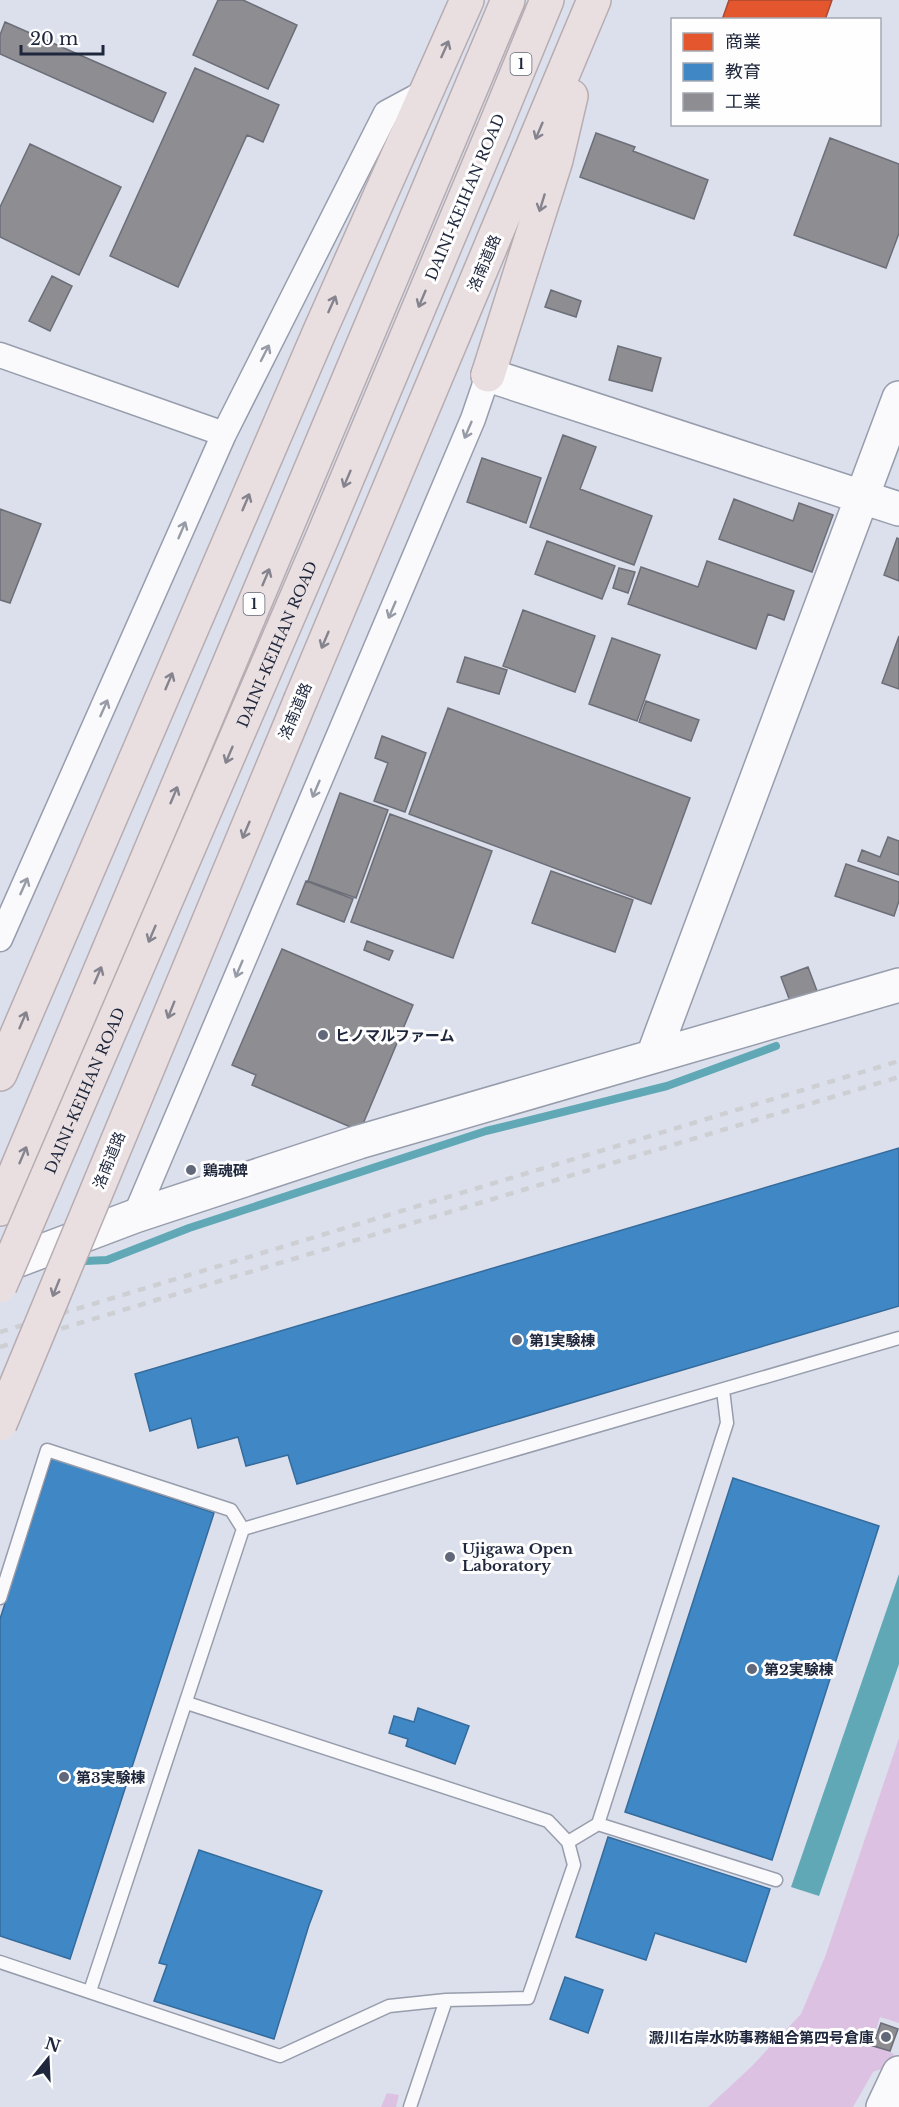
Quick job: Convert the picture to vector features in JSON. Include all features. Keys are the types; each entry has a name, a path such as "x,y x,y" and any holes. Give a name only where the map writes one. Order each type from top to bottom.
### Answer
{"highway":[{"path":"0,1074 319,333 467,0"},
{"name":"1","path":"0,1209 508,0"},
{"name":"DAINI-KEIHAN ROAD","path":"0,1286 323,536 548,0"},
{"path":"488,375 556,160 593,2"},
{"name":"洛南道路","path":"0,1424 593,2"}],"street":[{"path":"0,939 224,434 386,113 427,92"},
{"path":"0,355 224,434"},
{"path":"135,1216 464,441 488,375 899,509"},
{"path":"653,1056 899,398"},
{"path":"0,1267 135,1216 359,1142 899,985"},
{"path":"883,2107 899,2073"}],"lane":[{"path":"243,1528 899,1338"},
{"path":"568,1842 598,1824 727,1423 723,1390"},
{"path":"0,1598 47,1450 231,1510 243,1528"},
{"path":"90,1991 243,1528"},
{"path":"0,1962 280,2056 389,2006 446,2000 528,1998 574,1865 568,1842 548,1821 187,1703"},
{"path":"598,1824 776,1880"},
{"path":"410,2107 446,2000"}],"shaded area":[{"path":"899,1738 899,2023 880,2017 871,2045 894,2054 889,2066 873,2072 853,2107 708,2107 751,2067 801,2014 825,1957"},
{"path":"387,2093 399,2095 396,2107 381,2107"}],"water":[{"path":"899,1574 899,1664 819,1896 791,1887"}],"building: 商業":[{"path":"729,0 832,0 826,18 723,18"}],"building: 教育":[{"name":"第1実験棟","path":"899,1148 899,1306 297,1484 288,1455 246,1466 238,1437 198,1448 191,1418 150,1431 135,1374"},
{"name":"第3実験棟","path":"52,1458 214,1513 70,1959 0,1936 0,1619"},
{"name":"第2実験棟","path":"733,1478 879,1526 772,1860 625,1812"},
{"path":"418,1708 469,1726 455,1764 406,1746 408,1739 389,1733 394,1716 414,1722"},
{"path":"608,1837 770,1889 746,1962 655,1933 646,1960 576,1937"},
{"path":"199,1850 322,1891 309,1925 274,2039 154,2001 167,1965 159,1963"},
{"path":"565,1977 603,1990 588,2033 550,2019"}],"building: 工業":[{"path":"218,0 243,0 297,25 268,89 193,55"},
{"path":"5,22 166,93 153,122 0,54 0,35"},
{"path":"195,68 279,105 263,142 247,135 178,287 110,256"},
{"path":"596,133 635,147 633,151 708,180 694,219 580,177"},
{"path":"830,138 899,164 899,233 886,268 794,235"},
{"path":"30,144 121,187 79,275 0,237 0,207"},
{"path":"52,276 72,286 50,331 29,321"},
{"path":"551,290 581,301 576,317 545,307"},
{"path":"618,346 661,358 652,391 609,380"},
{"path":"563,435 596,447 580,489 652,516 634,565 530,527"},
{"path":"482,458 541,478 526,523 467,502"},
{"path":"734,499 793,521 799,503 833,515 812,572 719,539"},
{"path":"0,509 41,524 10,603 0,600"},
{"path":"897,538 899,539 899,581 884,575"},
{"path":"547,541 615,566 602,599 535,574"},
{"path":"707,561 794,591 784,620 768,614 756,649 628,604 641,567 698,587"},
{"path":"619,568 635,572 628,593 613,588"},
{"path":"523,610 595,636 575,692 503,666"},
{"path":"899,636 899,689 882,683"},
{"path":"612,638 660,655 637,721 589,704"},
{"path":"465,657 507,670 499,694 457,682"},
{"path":"646,701 699,720 691,741 639,722"},
{"path":"448,708 690,798 651,904 409,814"},
{"path":"382,736 426,753 405,812 374,801 388,763 375,758"},
{"path":"340,793 388,810 356,898 308,881"},
{"path":"390,814 492,851 453,958 351,922"},
{"path":"888,837 899,841 899,875 858,861 862,850 880,857"},
{"path":"846,864 899,882 899,901 894,916 835,896"},
{"path":"551,871 633,900 615,952 532,923"},
{"path":"306,881 353,899 344,922 297,904"},
{"path":"367,941 393,951 389,960 364,950"},
{"name":"ヒノマルファーム","path":"282,949 413,1005 360,1131 252,1085 256,1075 232,1065"},
{"path":"808,967 817,991 790,1001 781,977"},
{"name":"澱川右岸水防事務組合第四号倉庫","path":"881,2023 898,2029 890,2051 873,2046"}],"waterway":[{"path":"85,1261 107,1260 189,1228 486,1131 667,1086 776,1046"}],"railway":[{"path":"0,1332 899,1061"},
{"path":"0,1347 899,1077"}],"place":[{"name":"ヒノマルファーム","path":"323,1035"},
{"name":"鶏魂碑","path":"191,1170"},
{"name":"第1実験棟","path":"517,1340"},
{"name":"Ujigawa Open Laboratory","path":"450,1557"},
{"name":"第2実験棟","path":"752,1669"},
{"name":"第3実験棟","path":"64,1777"},
{"name":"澱川右岸水防事務組合第四号倉庫","path":"886,2037"}]}
